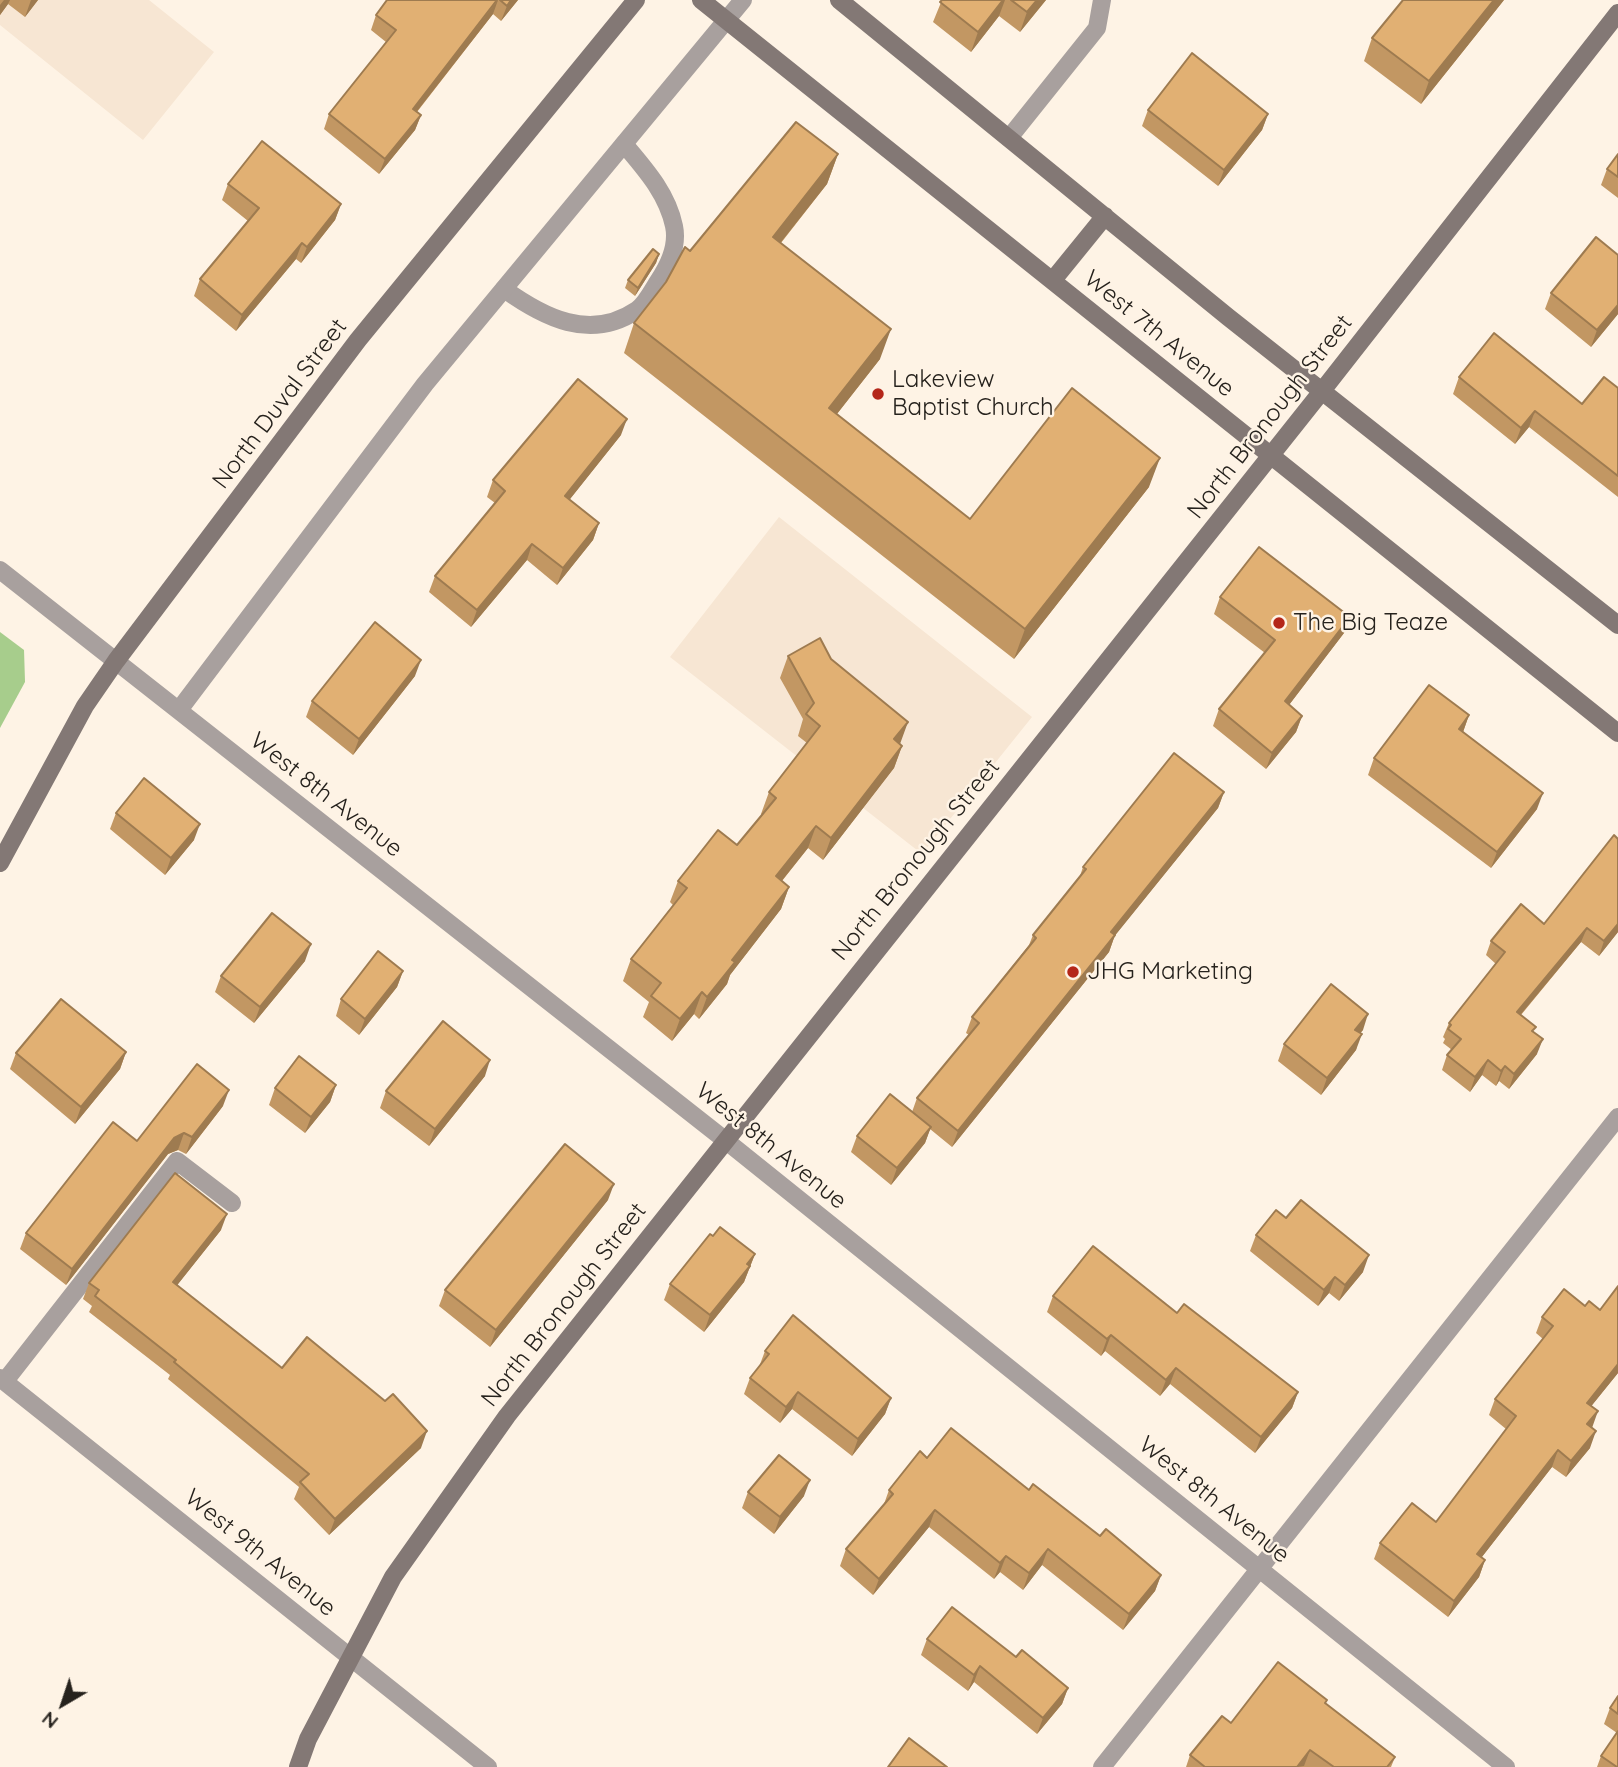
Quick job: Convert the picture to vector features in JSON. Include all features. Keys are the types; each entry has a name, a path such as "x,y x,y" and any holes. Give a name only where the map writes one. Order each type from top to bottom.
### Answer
{"main road":[{"name":"North Duval Street","path":"0,863 85,705 116,661 358,340 636,0"},
{"name":"West 7th Avenue","path":"701,0 1618,733"},
{"path":"839,0 1322,391 1618,625"},
{"name":"North Bronough Street","path":"298,1767 308,1739 393,1577 507,1416 1272,455 1618,13"},
{"path":"1053,280 1105,216"}],"street":[{"path":"179,710 425,384 743,0"},
{"path":"1009,138 1097,28 1102,0"},
{"path":"504,289 546,317 574,324 609,323 638,310 669,266 675,229 655,180 624,144"},
{"name":"West 8th Avenue","path":"0,570 725,1140 1506,1767"},
{"path":"1102,1767 1618,1117"},
{"path":"3,1380 177,1161 232,1203"},
{"name":"West 9th Avenue","path":"3,1380 488,1767"}],"shaded area":[{"path":"0,0 149,0 214,52 143,140 0,25"},
{"path":"779,517 1032,717 922,854 670,657"}],"green space":[{"path":"0,632 24,650 25,682 0,728"}],"building":[{"path":"387,0 497,0 413,109 421,115 385,159 329,114 396,30 376,15"},
{"path":"500,0 511,0 507,6"},
{"path":"1003,0 978,32 940,2"},
{"path":"1011,0 1037,0 1027,12"},
{"path":"1403,0 1494,0 1429,81 1372,38"},
{"path":"1192,53 1268,114 1224,170 1148,110"},
{"path":"796,122 838,154 773,237 891,329 829,408 970,519 1072,388 1160,458 1025,629 634,323 666,282 685,247 690,251"},
{"path":"262,141 341,204 307,247 302,243 242,315 200,279 259,208 228,184"},
{"path":"1618,154 1618,177 1607,169"},
{"path":"1596,237 1618,255 1618,305 1597,330 1551,293"},
{"path":"653,249 659,254 638,288 628,280"},
{"path":"1494,333 1582,404 1604,377 1618,388 1618,476 1535,411 1521,428 1459,377"},
{"path":"578,379 627,419 565,496 599,523 563,568 532,544 477,610 435,576 505,491 493,480"},
{"path":"1259,547 1350,617 1285,701 1302,716 1272,753 1219,709 1275,640 1220,597"},
{"path":"375,622 421,660 359,739 312,701"},
{"path":"820,638 831,659 908,722 894,739 902,746 831,838 816,826 776,876 789,887 707,997 702,992 680,1019 651,996 661,983 631,959 687,888 678,881 718,830 737,845 776,798 769,792 820,726 806,714 814,703 788,656"},
{"path":"1429,685 1469,715 1459,729 1543,793 1497,852 1374,758"},
{"path":"1174,753 1224,792 1111,932 1115,935 958,1131 917,1098 979,1023 972,1017 1036,938 1033,935 1086,869 1083,867"},
{"path":"144,778 200,824 171,858 116,813"},
{"path":"1614,835 1618,839 1618,924 1604,941 1587,928 1517,1012 1536,1027 1532,1031 1543,1039 1514,1074 1505,1066 1501,1071 1488,1060 1475,1077 1447,1055 1461,1039 1448,1029 1451,1025 1449,1023 1505,952 1491,941 1521,904 1544,924"},
{"path":"272,913 311,944 260,1007 221,976"},
{"path":"378,951 403,971 365,1019 341,999"},
{"path":"1331,984 1368,1014 1355,1030 1362,1034 1327,1078 1284,1044"},
{"path":"61,999 126,1052 81,1107 16,1053"},
{"path":"443,1021 490,1060 435,1129 386,1091"},
{"path":"299,1056 336,1085 311,1117 275,1088"},
{"path":"197,1064 229,1090 192,1137 184,1133 174,1138 72,1269 26,1233 113,1122 137,1141"},
{"path":"890,1094 931,1127 897,1168 857,1136"},
{"path":"565,1144 614,1184 496,1330 445,1290"},
{"path":"175,1173 227,1214 173,1282 282,1368 307,1337 385,1401 393,1394 427,1431 335,1519 300,1482 309,1474 174,1362 176,1360 95,1296 99,1290 89,1283"},
{"path":"1301,1200 1369,1255 1345,1285 1335,1277 1324,1290 1256,1235 1276,1210 1286,1218"},
{"path":"720,1227 755,1254 747,1264 750,1266 710,1315 670,1284 710,1234 713,1236"},
{"path":"1093,1246 1177,1313 1184,1304 1298,1392 1261,1437 1176,1368 1166,1380 1111,1335 1107,1339 1053,1296"},
{"path":"1618,1286 1618,1364 1587,1403 1598,1411 1587,1424 1596,1431 1571,1461 1558,1450 1477,1554 1485,1560 1454,1601 1380,1543 1412,1503 1436,1522 1516,1416 1495,1399 1553,1326 1542,1317 1564,1289 1585,1306 1589,1301 1600,1310"},
{"path":"793,1315 891,1398 858,1439 798,1392 786,1407 750,1378 769,1354 765,1351"},
{"path":"951,1428 1029,1490 1033,1484 1100,1536 1106,1529 1161,1575 1129,1614 1048,1549 1029,1573 1006,1556 1000,1563 935,1510 879,1579 846,1549 893,1494 889,1490 920,1451 927,1458"},
{"path":"779,1455 810,1480 780,1517 748,1492"},
{"path":"952,1607 1016,1657 1022,1650 1068,1688 1043,1718 980,1666 974,1675 927,1639"},
{"path":"1278,1662 1327,1700 1325,1703 1395,1757 1387,1767 1334,1767 1310,1750 1297,1767 1205,1767 1190,1755 1222,1716 1231,1723"},
{"path":"1618,1696 1618,1714 1610,1708"},
{"path":"1618,1731 1618,1767 1617,1767 1601,1756"},
{"path":"909,1738 947,1767 888,1767"}],"place":[{"name":"Lakeview Baptist Church","path":"878,394"},
{"name":"The Big Teaze","path":"1279,623"},
{"name":"JHG Marketing","path":"1073,972"}]}
